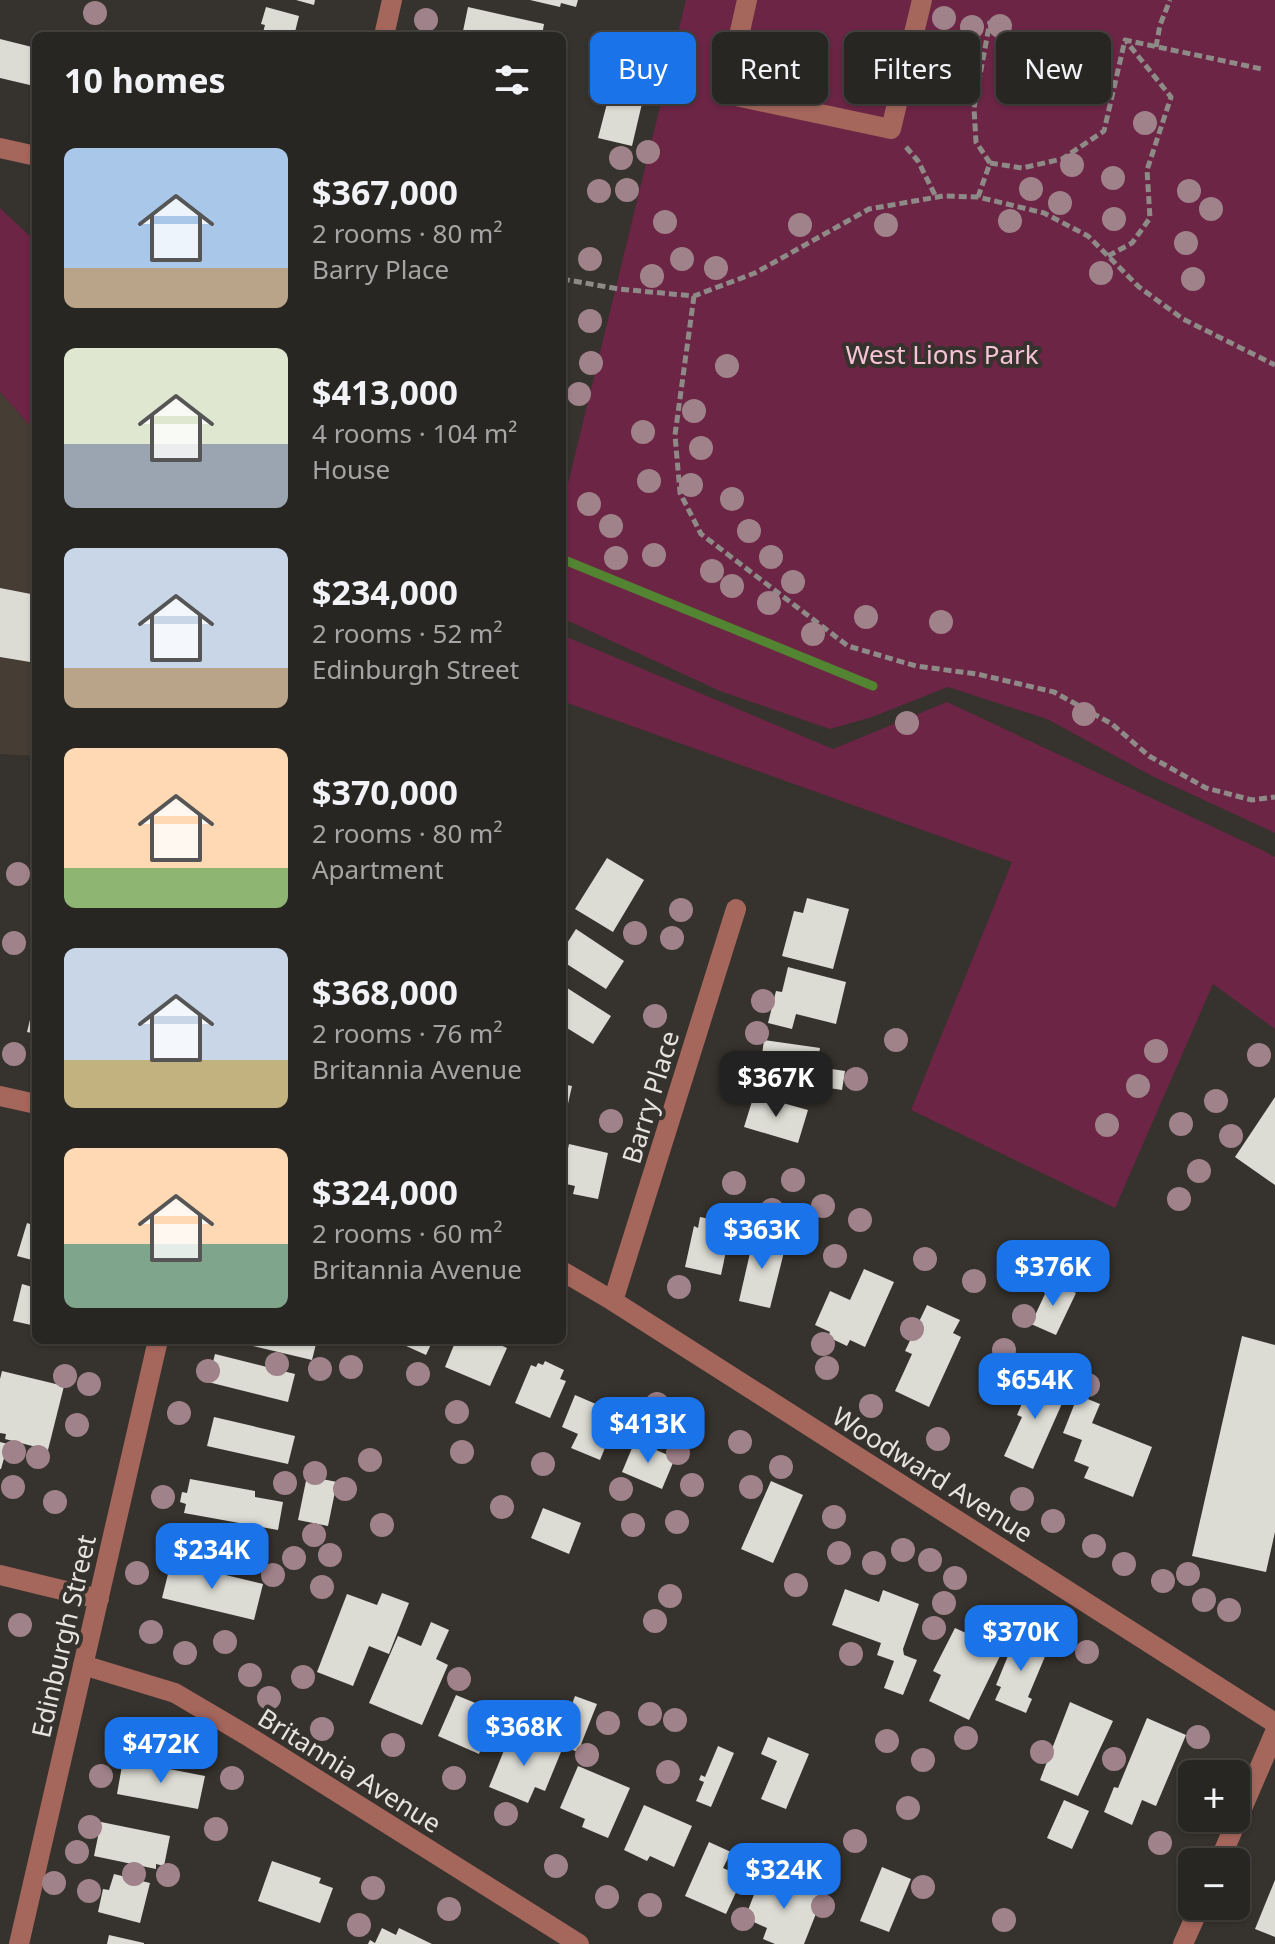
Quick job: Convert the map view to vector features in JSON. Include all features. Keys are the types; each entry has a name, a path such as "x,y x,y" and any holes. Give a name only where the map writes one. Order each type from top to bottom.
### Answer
{"street":[{"path":"385,32 392,0"},
{"path":"747,0 726,94 891,129 922,0"},
{"path":"0,148 32,155"},
{"name":"Barry Place","path":"613,1301 736,909"},
{"path":"0,1096 32,1103"},
{"name":"Woodward Avenue","path":"566,1273 1275,1723"},
{"name":"Edinburgh Street","path":"19,1944 157,1344"},
{"path":"0,1575 99,1599"},
{"name":"Britannia Avenue","path":"83,1665 175,1693 579,1944"},
{"path":"1225,1848 1275,1732"},
{"path":"1183,1944 1194,1920"}],"path":[{"path":"1156,47 1160,25 1170,0"},
{"path":"990,21 974,108 976,142 990,163 1022,168 1062,159 1104,131 1125,40"},
{"path":"1125,40 1262,69"},
{"path":"1108,256 1132,243 1150,218 1147,170 1171,97 1125,40"},
{"path":"891,129 918,161 936,197"},
{"path":"978,197 990,163"},
{"path":"566,280 619,289 694,296 755,273 869,209 936,197 978,197 1044,213 1088,236 1139,287 1183,319 1275,365"},
{"path":"694,296 675,435 680,493 701,534 848,646 916,666 977,674 1054,692 1112,724 1149,756 1206,788 1252,800 1275,797"}],"shaded area":[{"path":"0,392 32,428 32,756 0,754"}],"green space":[{"name":"West Lions Park","path":"686,0 1275,0 1275,833 1154,777 1047,719 948,687 872,717 830,729 720,691 566,620 566,492 661,104 696,104 696,32 678,32"},
{"path":"0,208 32,238 32,428 0,392"},
{"path":"566,637 833,749 947,702 1275,857 1275,1029 1213,984 1115,1208 911,1110 1012,862 566,702"}],"building":[{"path":"296,0 315,0 314,5"},
{"path":"530,0 578,0 576,7 561,3 560,7"},
{"path":"266,7 299,16 295,32 263,32 265,25 261,24"},
{"path":"468,7 544,24 543,32 463,32"},
{"path":"0,39 32,47 32,86 0,78"},
{"path":"607,104 642,104 632,146 598,138"},
{"path":"0,588 32,594 32,662 0,657"},
{"path":"607,858 644,880 613,932 575,909"},
{"path":"807,898 849,909 833,969 782,956 794,911 803,913"},
{"path":"576,929 624,961 606,989 566,964 566,945"},
{"path":"788,967 846,982 836,1024 796,1014 792,1029 768,1023 776,991 782,992"},
{"path":"566,987 611,1016 593,1044 566,1027"},
{"path":"32,1011 32,1033 27,1032"},
{"path":"764,1040 820,1048 816,1070 845,1071 842,1090 759,1077"},
{"path":"566,1085 572,1086 566,1113"},
{"path":"754,1095 808,1110 798,1143 744,1127"},
{"path":"1275,1097 1275,1185 1235,1157"},
{"path":"569,1144 608,1153 598,1199 573,1194 575,1186 566,1184"},
{"path":"700,1217 725,1222 723,1236 729,1237 721,1275 685,1267 694,1226 698,1228"},
{"path":"27,1223 32,1225 32,1260 17,1256"},
{"path":"755,1231 776,1236 773,1249 784,1252 770,1308 739,1301"},
{"path":"864,1269 894,1282 865,1347 850,1340 847,1346 828,1337 830,1332 815,1325 830,1291 850,1300"},
{"path":"1051,1281 1076,1293 1056,1335 1031,1324"},
{"path":"22,1284 32,1287 32,1325 13,1321"},
{"path":"927,1305 960,1320 953,1333 961,1337 929,1407 895,1391 912,1354 905,1351"},
{"path":"1242,1336 1275,1345 1275,1532 1266,1572 1192,1556"},
{"path":"245,1344 316,1344 312,1360"},
{"path":"402,1344 431,1344 426,1355"},
{"path":"454,1344 498,1344 507,1348 490,1386 445,1367"},
{"path":"215,1354 295,1374 288,1402 208,1382"},
{"path":"545,1361 564,1370 560,1379 566,1381 550,1418 515,1403 531,1365 543,1365"},
{"path":"2,1371 64,1386 48,1450 5,1439 6,1434 0,1433"},
{"path":"1034,1376 1068,1390 1033,1469 1004,1456 1022,1417 1017,1415"},
{"path":"575,1395 619,1414 600,1460 571,1448 578,1434 562,1427"},
{"path":"1078,1395 1100,1404 1092,1423 1152,1447 1133,1497 1084,1478 1089,1467 1074,1461 1082,1440 1063,1433"},
{"path":"214,1417 295,1436 288,1464 207,1446"},
{"path":"635,1441 675,1458 662,1489 622,1472"},
{"path":"0,1442 8,1444 1,1469 0,1469"},
{"path":"307,1476 337,1482 328,1526 298,1520"},
{"path":"190,1479 255,1491 255,1497 283,1502 278,1530 184,1513 186,1504 180,1502 182,1492 187,1493"},
{"path":"771,1481 803,1495 773,1563 741,1549"},
{"path":"543,1508 581,1523 569,1554 531,1538"},
{"path":"189,1523 237,1533 232,1557 217,1554 214,1568 181,1560"},
{"path":"171,1562 263,1584 254,1620 162,1598"},
{"path":"845,1589 879,1602 883,1590 919,1604 903,1649 904,1655 917,1660 903,1695 884,1688 894,1661 877,1655 881,1643 832,1625"},
{"path":"382,1593 409,1603 389,1654 369,1646 353,1686 317,1672 347,1594 377,1605"},
{"path":"431,1622 449,1630 436,1659 448,1665 422,1725 369,1703 398,1636 421,1646"},
{"path":"955,1628 977,1638 974,1643 1000,1656 969,1720 929,1701 941,1675 933,1671"},
{"path":"1017,1634 1049,1647 1028,1697 1032,1699 1026,1713 995,1700 1001,1687 996,1685"},
{"path":"456,1695 497,1712 479,1754 438,1736"},
{"path":"575,1696 597,1704 578,1752 557,1744 565,1722 559,1720 565,1705 571,1707"},
{"path":"1070,1702 1113,1721 1078,1796 1040,1780"},
{"path":"1147,1718 1186,1735 1156,1806 1142,1800 1132,1825 1104,1812 1114,1787 1118,1788"},
{"path":"512,1731 561,1752 545,1791 535,1787 528,1803 489,1787"},
{"path":"768,1737 809,1754 786,1809 761,1799 777,1761 761,1754"},
{"path":"718,1746 734,1753 711,1807 696,1801 704,1782 699,1780 701,1775 705,1777"},
{"path":"123,1760 205,1776 198,1809 117,1794"},
{"path":"578,1766 630,1788 608,1838 582,1827 585,1819 560,1808"},
{"path":"1064,1800 1089,1811 1072,1849 1047,1838"},
{"path":"644,1805 692,1826 674,1867 650,1856 647,1861 624,1850"},
{"path":"101,1822 170,1836 164,1866 156,1864 156,1869 94,1856"},
{"path":"709,1842 731,1852 723,1868 743,1877 726,1914 685,1896"},
{"path":"272,1861 321,1878 319,1883 333,1888 320,1923 258,1901"},
{"path":"882,1867 911,1879 889,1932 860,1921"},
{"path":"114,1874 150,1883 140,1923 98,1912 103,1889 109,1890"},
{"path":"783,1876 820,1891 814,1903 819,1906 804,1944 775,1944 763,1939 767,1928 745,1918 760,1879 778,1886"},
{"path":"1275,1880 1275,1937 1255,1929"},
{"path":"382,1928 396,1935 399,1928 432,1944 368,1944 370,1940 375,1943"},
{"path":"109,1935 144,1943 144,1944 107,1944"}],"waterway":[{"path":"566,561 873,686"}]}
